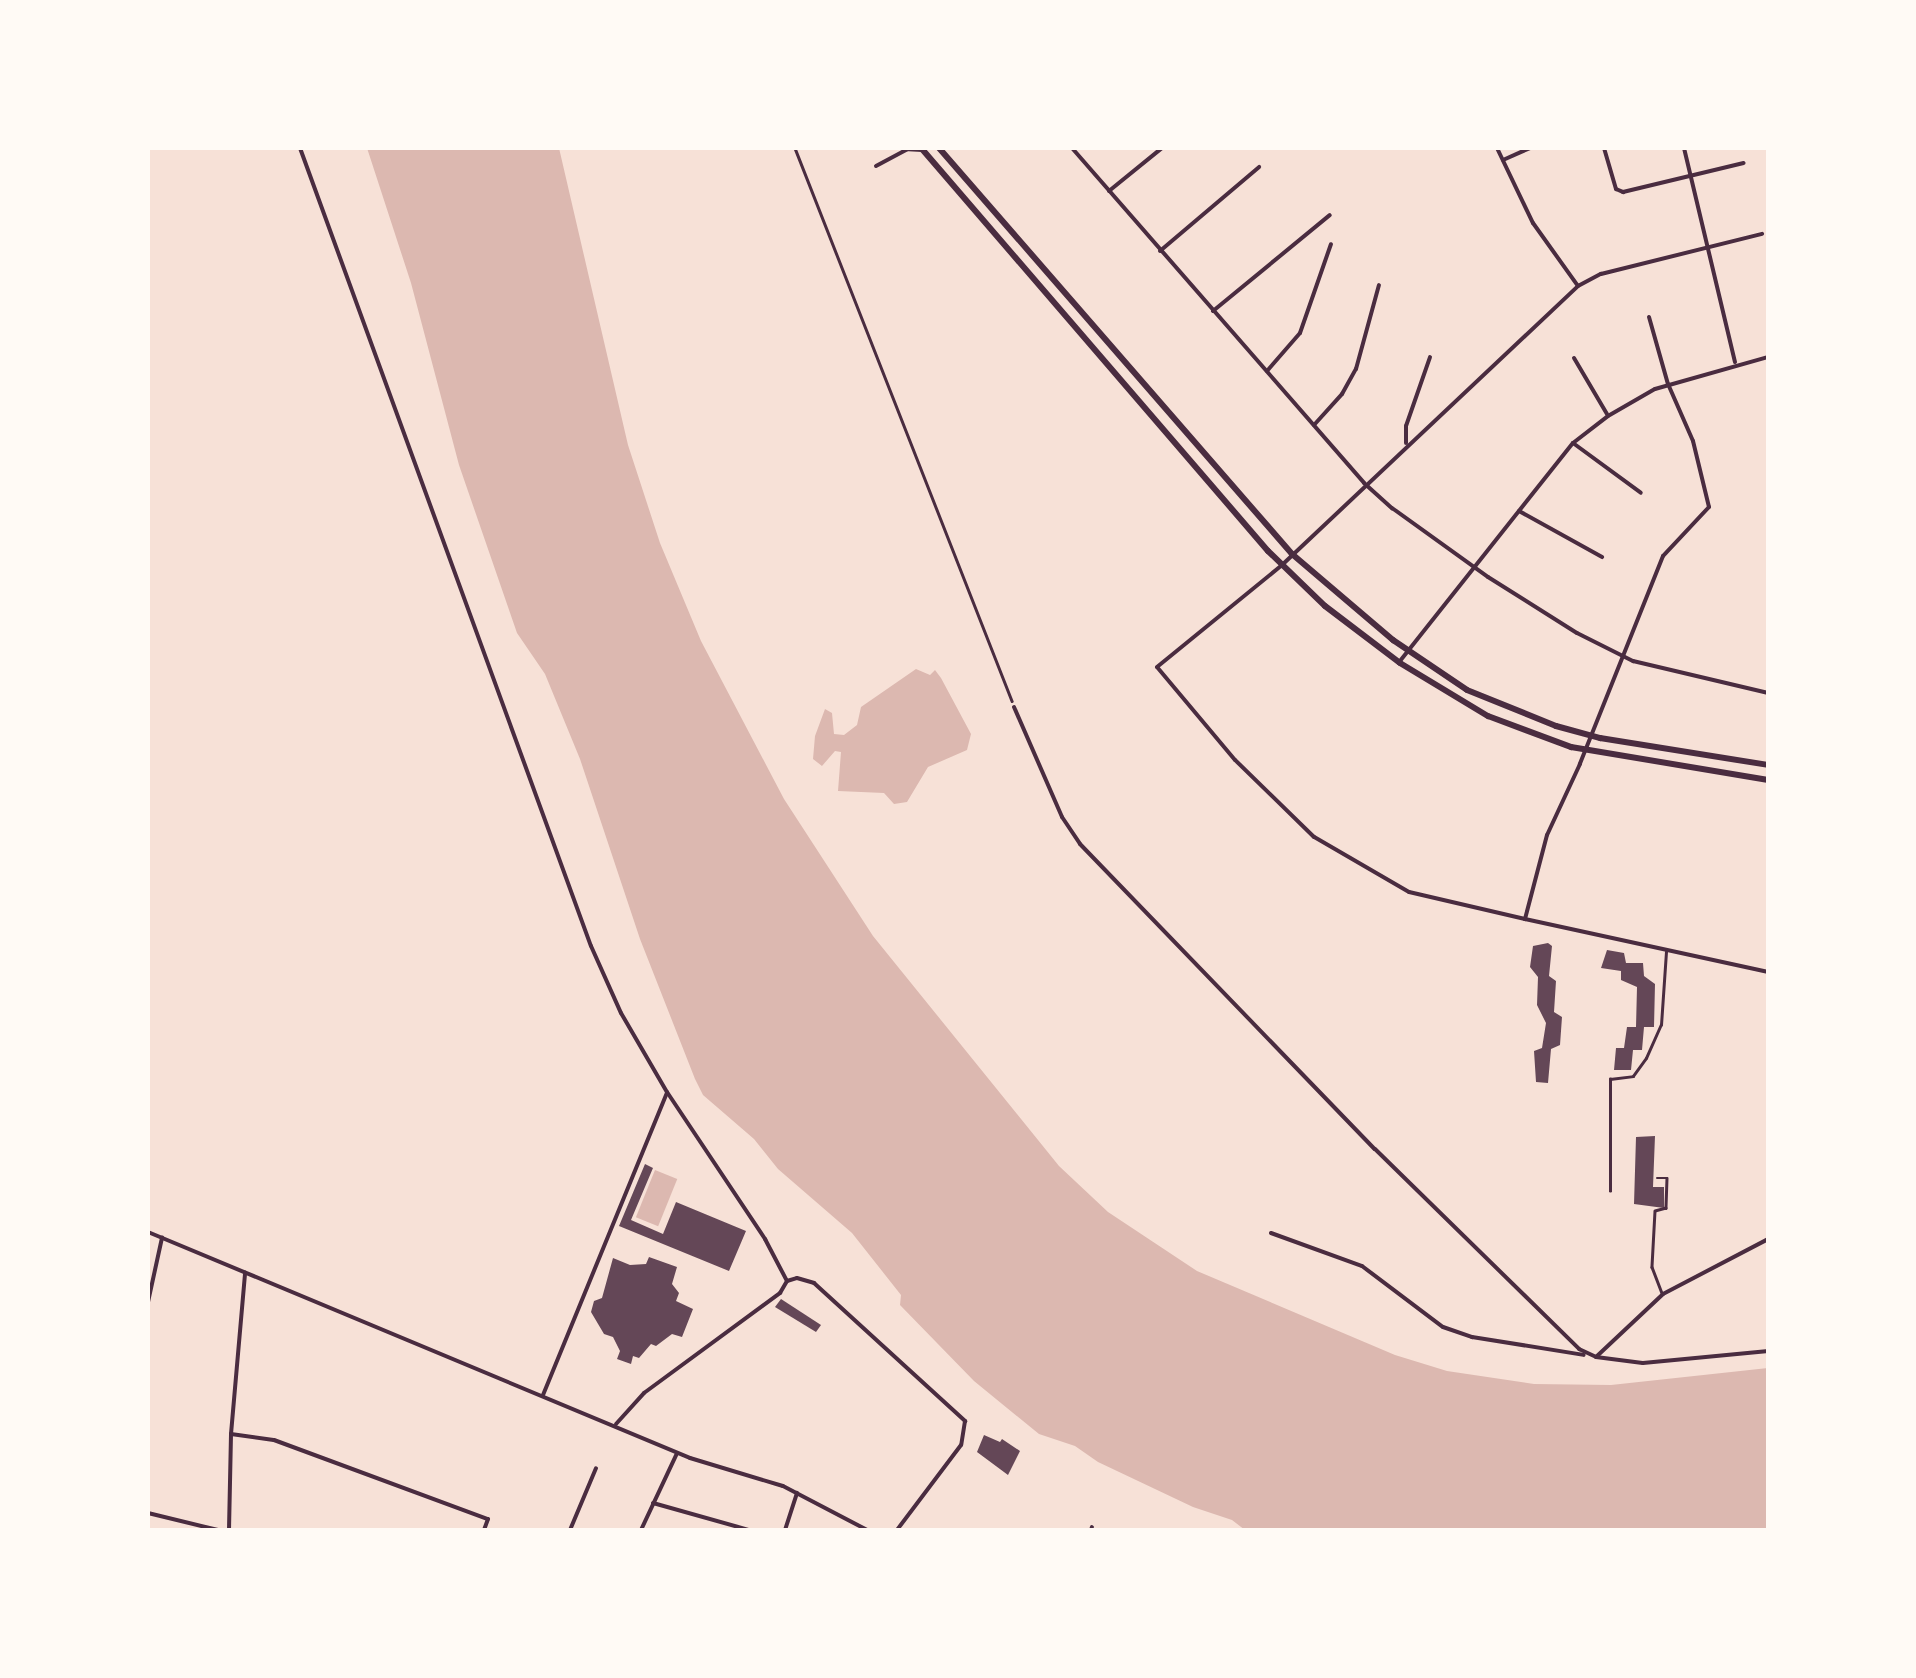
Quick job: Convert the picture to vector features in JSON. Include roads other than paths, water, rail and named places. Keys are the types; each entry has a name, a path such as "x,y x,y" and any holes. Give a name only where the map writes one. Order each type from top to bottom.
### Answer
{"main road":[{"path":"903,148 923,148 1125,388 1282,565 1400,662 1488,716 1586,751 1768,780"},
{"path":"939,148 1292,554 1408,650 1467,690 1591,736 1768,765"},
{"path":"1125,388 1137,378"}],"street":[{"path":"300,148 583,926 621,1013 667,1092 765,1239 787,1281"},
{"path":"893,156 903,148"},
{"path":"876,166 903,148"},
{"path":"1072,148 1364,483 1474,568 1621,655 1680,674 1768,693"},
{"path":"1110,191 1162,148"},
{"path":"1497,148 1533,223 1578,286"},
{"path":"1503,160 1530,148"},
{"path":"1604,148 1616,189 1623,192 1692,179 1744,163"},
{"path":"1684,148 1736,364"},
{"path":"1160,251 1260,167"},
{"path":"1213,311 1330,215"},
{"path":"1762,234 1601,274 1578,286 1406,443 1282,565 1157,667 1234,760 1314,837 1410,892 1768,972"},
{"path":"1266,372 1300,334 1331,244"},
{"path":"1314,425 1342,394 1356,369 1379,285"},
{"path":"1525,919 1547,835 1586,751 1663,556 1677,537 1708,510 1693,441 1668,384 1649,317"},
{"path":"1406,443 1406,426 1430,357"},
{"path":"1400,662 1573,443 1608,416 1668,384 1768,357"},
{"path":"1574,358 1608,416"},
{"path":"1573,443 1642,494"},
{"path":"1517,510 1602,558"},
{"path":"1014,707 1062,817 1080,844 1388,1162 1588,1355"},
{"path":"543,1396 667,1092"},
{"path":"148,1232 678,1454 796,1493 867,1530"},
{"path":"1271,1233 1344,1256 1443,1327 1472,1337 1644,1363 1768,1351"},
{"path":"148,1302 162,1238"},
{"path":"1596,1357 1662,1294 1768,1238"},
{"path":"229,1530 231,1434 245,1272"},
{"path":"615,1426 644,1393 780,1293 787,1281 798,1278 814,1284 964,1421 960,1446 896,1530"},
{"path":"231,1434 274,1440 488,1519 484,1530"},
{"path":"642,1530 678,1454"},
{"path":"570,1530 596,1468"},
{"path":"785,1530 796,1493"},
{"path":"653,1503 749,1530"},
{"path":"148,1513 218,1530"}],"lane":[{"path":"1610,1192 1610,1080 1633,1076 1654,1042 1660,1025 1666,949"},
{"path":"1657,1178 1667,1178 1666,1208 1655,1211 1652,1267 1662,1294"}]}
